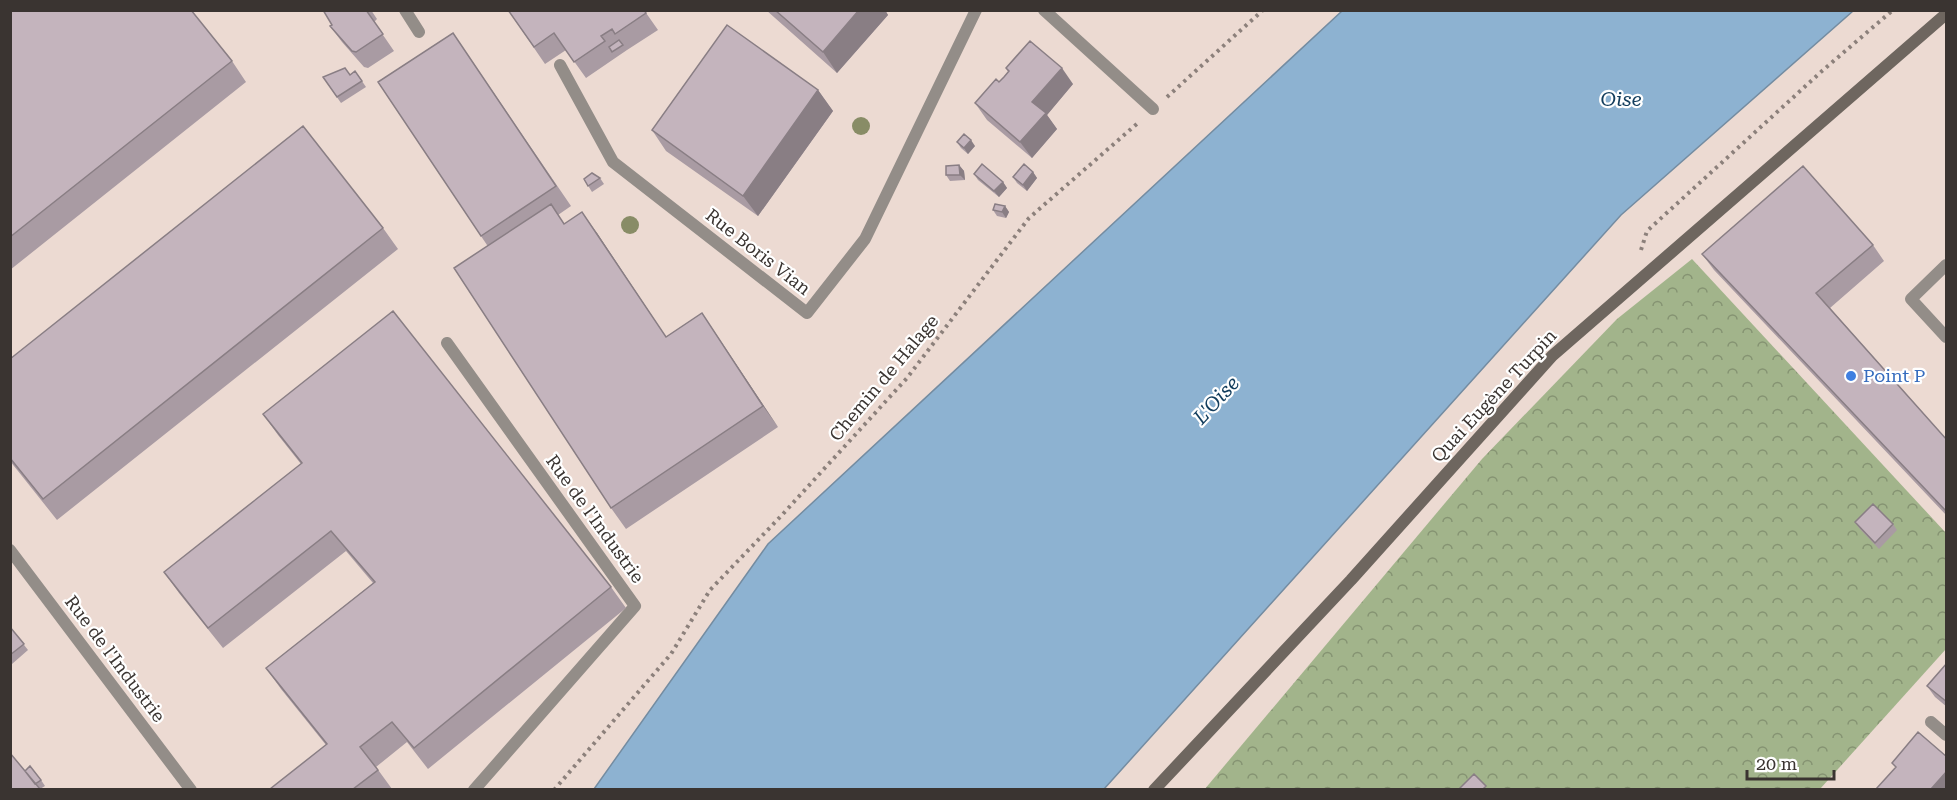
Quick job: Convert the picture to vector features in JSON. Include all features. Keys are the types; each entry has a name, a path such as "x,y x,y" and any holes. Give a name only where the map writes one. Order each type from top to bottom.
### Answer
{"main road":[{"name":"Quai Eugène Turpin","path":"1154,789 1351,580 1552,356 1947,14"}],"lane":[{"path":"405,10 419,32"},
{"name":"Rue Boris Vian","path":"560,65 613,162 807,313 865,240 976,10"},
{"path":"1044,10 1154,109"},
{"path":"1947,266 1911,299 1947,337"},
{"name":"Rue de l'Industrie","path":"447,343 635,606 474,789"},
{"name":"Rue de l'Industrie","path":"12,555 192,789"},
{"path":"1930,722 1947,735"}],"path":[{"name":"Chemin de Halage","path":"554,789 671,654 710,590 907,378 1029,218 1263,10"},
{"path":"1640,254 1647,231 1822,71 1893,10"}],"green space":[{"path":"1692,259 1946,533 1946,649 1820,789 1204,790 1482,459 1617,319"}],"water":[{"path":"1342,11 1853,11 1621,215 1104,789 594,789 768,544"}],"building":[{"path":"10,10 191,10 232,61 10,237"},
{"path":"323,10 366,10 383,34 356,52 352,51 330,26 332,25"},
{"path":"508,10 644,10 646,13 615,34 612,29 601,36 605,41 574,62 554,33 534,47"},
{"path":"775,10 859,10 823,52"},
{"path":"727,25 818,90 743,196 652,130"},
{"path":"453,33 556,186 481,236 378,82"},
{"path":"619,40 623,45 612,52 609,47"},
{"path":"1030,41 1062,68 1032,102 1046,113 1020,142 975,103 996,79 999,82 1004,77 1009,71 1006,68"},
{"path":"345,68 350,75 355,71 362,81 337,97 323,77"},
{"path":"303,126 383,228 43,499 10,458 10,359"},
{"path":"964,134 971,140 964,148 957,142"},
{"path":"982,164 1003,182 994,191 974,174"},
{"path":"1024,164 1033,172 1023,185 1013,177"},
{"path":"959,165 960,175 946,175 946,166"},
{"name":"Point P","path":"1803,166 1873,245 1816,293 1947,440 1947,512 1702,254"},
{"path":"592,173 600,178 588,186 584,179"},
{"path":"551,204 564,224 582,212 666,337 702,313 763,406 611,508 454,268"},
{"path":"995,204 1005,206 1002,212 993,210"},
{"path":"393,311 611,587 414,748 392,722 360,747 378,770 353,789 270,789 327,744 266,668 375,582 331,531 208,628 164,572 302,463 263,414"},
{"path":"1873,504 1893,524 1875,543 1855,522"},
{"path":"10,627 24,644 10,655"},
{"path":"1947,663 1947,702 1927,686"},
{"path":"1918,732 1947,757 1947,771 1931,789 1876,789 1896,767 1892,763"},
{"path":"10,753 40,789 10,789"},
{"path":"30,766 41,780 35,784 25,771"},
{"path":"1474,774 1486,786 1483,789 1459,789"}],"place":[{"name":"Point P","path":"1851,376"}],"water label":[{"name":"Oise","path":"1621,99"},
{"name":"L'Oise","path":"1216,400"}]}
